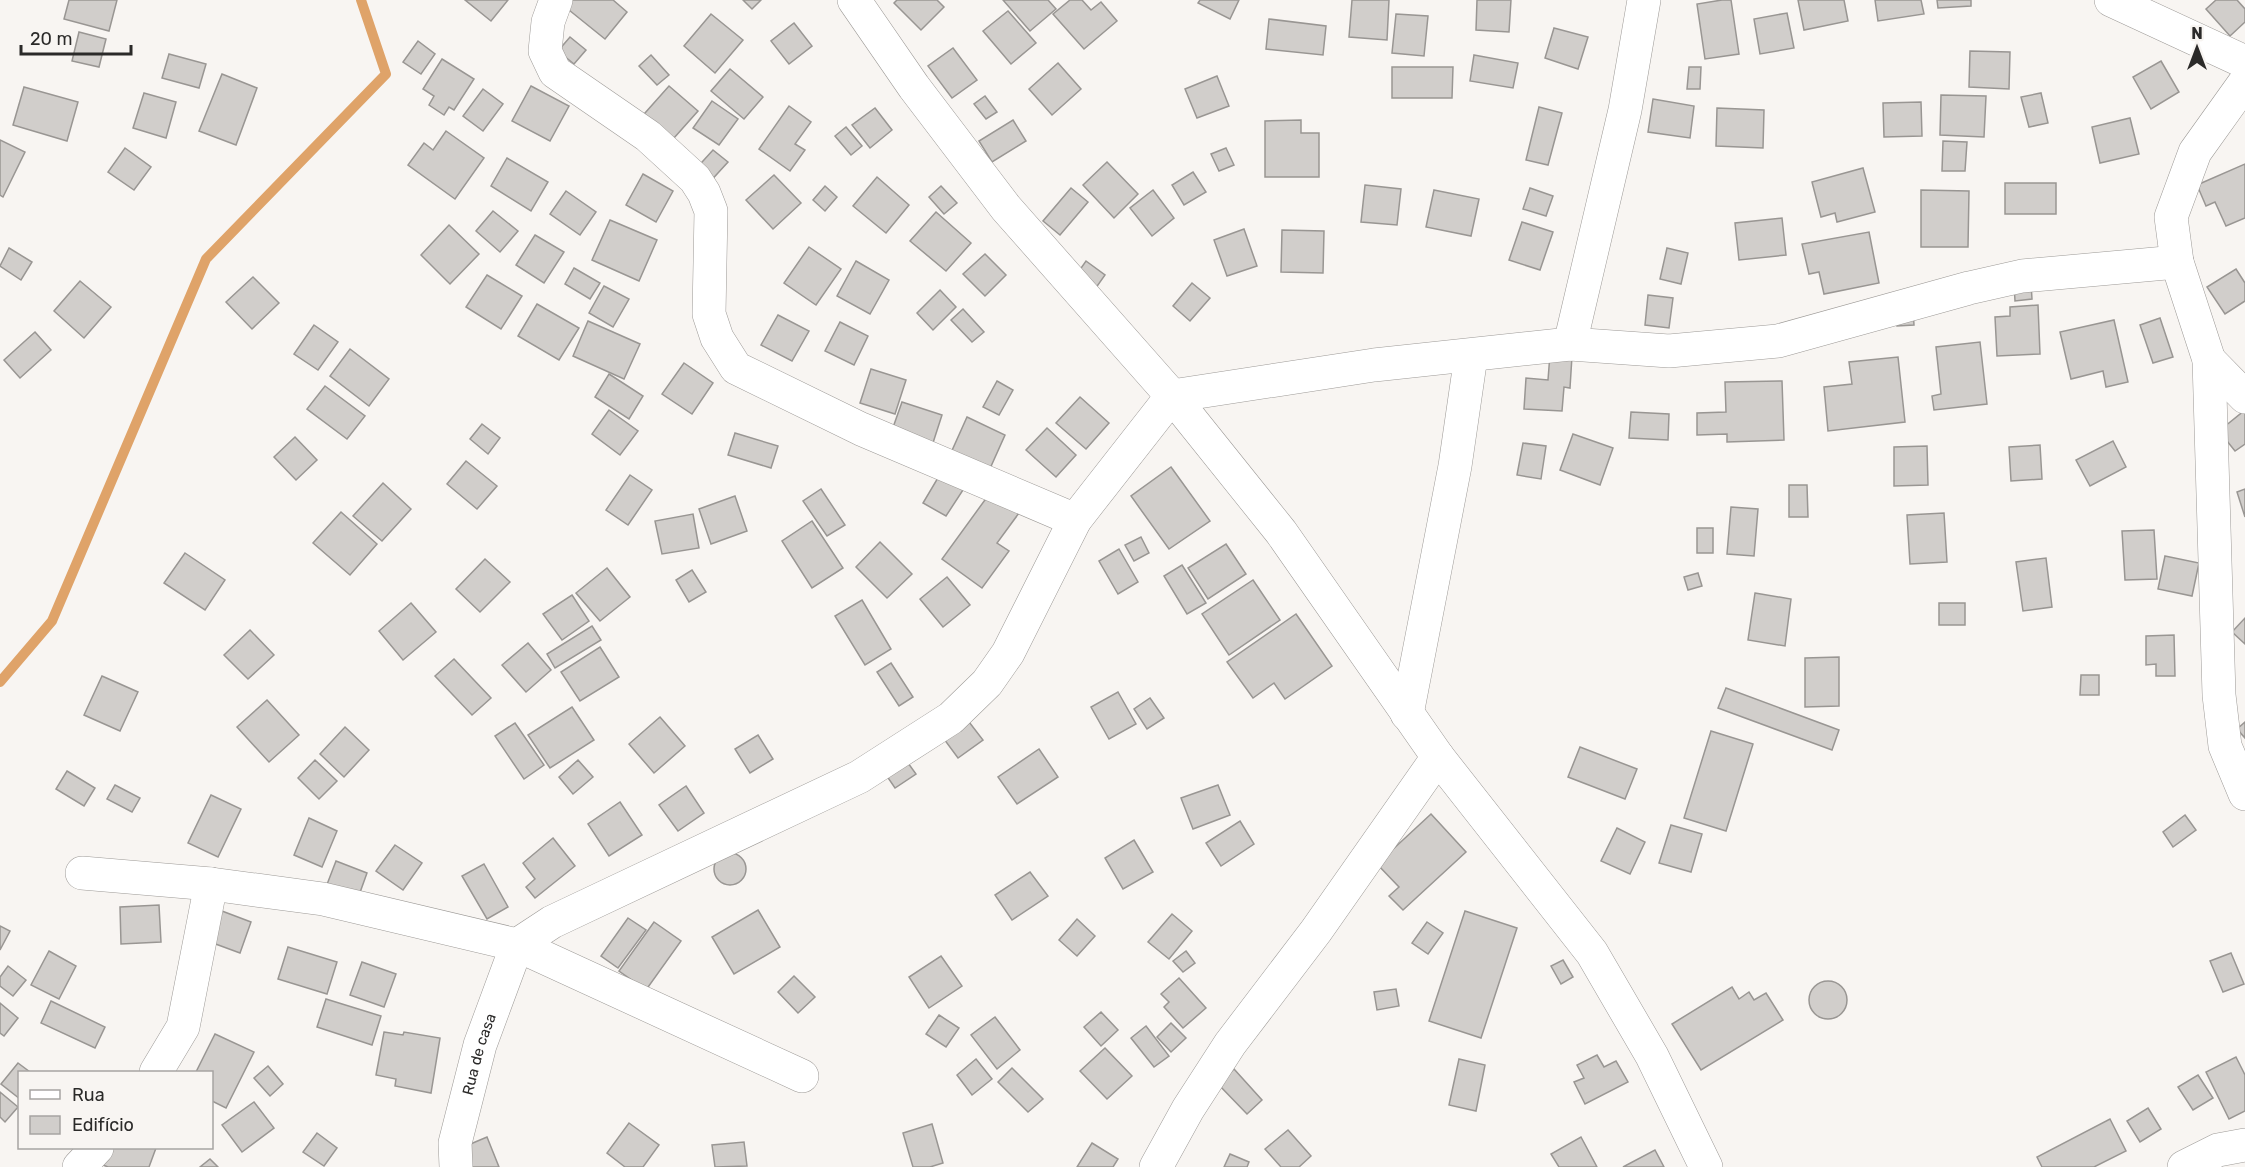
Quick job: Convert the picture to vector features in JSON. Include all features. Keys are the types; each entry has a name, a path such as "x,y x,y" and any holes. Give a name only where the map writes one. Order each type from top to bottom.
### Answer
{"street":[{"path":"556,0 548,22 545,51 555,72 648,136 695,179 704,193 711,211 709,314 717,338 736,368 861,429 1075,520"},
{"path":"854,0 914,87 1006,208 1172,396 1281,532 1438,757 1592,952 1652,1056 1706,1167"},
{"path":"1570,344 1625,110 1644,0"},
{"path":"2111,0 2245,62"},
{"path":"2245,82 2195,152 2171,217 2177,262 2209,360 2219,695 2225,746 2245,795"},
{"path":"517,945 552,922 859,777 951,718 987,683 1008,653 1075,520 1172,396 1374,365 1570,344 1668,351 1778,340 1969,288 2022,276 2177,262"},
{"path":"1407,714 1455,466 1471,356"},
{"path":"2209,360 2245,397"},
{"path":"1156,1167 1188,1109 1230,1044 1316,931 1438,757"},
{"path":"82,873 211,884 323,899 517,945 802,1076"},
{"path":"157,1071 183,1027 211,884"},
{"name":"Rua de casa","path":"456,1167 455,1143 480,1045 517,945"},
{"path":"2184,1167 2218,1149 2245,1145"},
{"path":"79,1167 96,1149"}],"building":[{"path":"69,0 117,0 109,31 64,19"},
{"path":"465,0 508,0 491,21"},
{"path":"569,0 613,0 627,12 605,39 564,6"},
{"path":"743,0 761,0 752,9"},
{"path":"897,0 937,0 944,7 921,30 894,3"},
{"path":"1003,0 1048,0 1056,9 1030,31"},
{"path":"1070,0 1082,0 1091,10 1101,2 1117,21 1084,49 1053,14"},
{"path":"1200,0 1239,0 1230,19 1198,3"},
{"path":"1352,0 1389,0 1387,40 1349,37"},
{"path":"1477,0 1511,0 1509,32 1476,30"},
{"path":"1731,0 1739,54 1705,59 1697,4"},
{"path":"1798,0 1844,0 1848,21 1804,30"},
{"path":"1875,0 1921,0 1924,14 1878,21"},
{"path":"1937,0 1971,0 1971,6 1938,8"},
{"path":"2216,0 2237,0 2245,9 2245,22 2230,36 2206,9"},
{"path":"1008,11 1036,43 1011,64 983,31"},
{"path":"1787,13 1794,48 1760,54 1754,19"},
{"path":"711,14 743,40 715,73 684,46"},
{"path":"1396,14 1428,16 1424,56 1392,53"},
{"path":"1269,19 1326,26 1323,55 1266,49"},
{"path":"794,23 812,46 789,64 771,41"},
{"path":"1554,28 1588,37 1578,69 1545,58"},
{"path":"79,32 106,39 99,67 72,61"},
{"path":"570,37 586,50 574,64 558,51"},
{"path":"418,41 435,54 421,74 403,62"},
{"path":"953,48 977,80 952,98 928,66"},
{"path":"1970,51 2010,52 2009,89 1969,87"},
{"path":"169,54 206,64 199,88 162,78"},
{"path":"651,55 669,75 657,85 639,66"},
{"path":"1474,55 1518,63 1513,88 1470,81"},
{"path":"442,59 474,79 454,110 449,107 444,115 429,105 434,96 423,89"},
{"path":"2161,61 2179,92 2151,109 2133,77"},
{"path":"1058,63 1081,89 1052,115 1029,89"},
{"path":"1392,67 1453,67 1452,98 1392,98"},
{"path":"1689,67 1701,67 1700,89 1687,89"},
{"path":"730,69 763,97 744,119 711,91"},
{"path":"222,74 257,88 236,145 199,131"},
{"path":"1217,76 1229,106 1197,118 1185,89"},
{"path":"531,86 569,106 550,141 512,121"},
{"path":"669,86 698,111 666,147 637,122"},
{"path":"24,87 78,102 67,141 13,125"},
{"path":"483,89 503,104 483,131 463,116"},
{"path":"144,93 176,102 166,138 133,128"},
{"path":"2041,93 2048,123 2029,127 2021,97"},
{"path":"1941,95 1986,96 1984,137 1940,135"},
{"path":"985,96 997,112 986,119 974,104"},
{"path":"1653,99 1694,106 1690,138 1648,132"},
{"path":"712,101 738,119 719,145 693,128"},
{"path":"1921,102 1922,136 1884,137 1883,103"},
{"path":"789,106 811,122 795,144 805,150 790,171 759,149"},
{"path":"1539,107 1562,113 1548,165 1526,160"},
{"path":"875,108 892,130 870,148 852,125"},
{"path":"1717,108 1764,110 1763,148 1716,146"},
{"path":"2130,118 2139,154 2100,163 2092,127"},
{"path":"1013,120 1026,141 992,162 979,141"},
{"path":"1301,120 1301,133 1319,133 1319,177 1265,177 1265,121"},
{"path":"846,127 862,146 851,155 835,136"},
{"path":"446,131 484,158 455,199 408,165 424,143 433,150"},
{"path":"0,140 25,152 3,197 0,195"},
{"path":"1943,141 1967,142 1965,171 1942,171"},
{"path":"125,148 151,167 134,190 108,172"},
{"path":"1226,148 1234,165 1219,171 1211,154"},
{"path":"713,150 728,162 707,185 693,172"},
{"path":"507,158 548,182 531,211 491,186"},
{"path":"1107,162 1138,194 1114,218 1083,185"},
{"path":"2245,164 2245,218 2226,226 2215,202 2206,206 2197,185"},
{"path":"1863,168 1875,212 1837,222 1835,213 1821,217 1812,182"},
{"path":"1193,172 1206,192 1184,205 1172,185"},
{"path":"643,174 673,191 656,222 626,205"},
{"path":"774,175 801,203 773,229 746,200"},
{"path":"877,177 909,205 886,233 853,206"},
{"path":"2005,183 2056,183 2056,214 2005,214"},
{"path":"1365,185 1401,189 1397,225 1361,222"},
{"path":"825,186 837,197 825,211 813,200"},
{"path":"941,186 957,203 944,214 929,197"},
{"path":"1071,188 1088,202 1060,235 1043,221"},
{"path":"1530,188 1553,196 1546,216 1523,209"},
{"path":"1153,190 1174,218 1152,236 1130,208"},
{"path":"1434,190 1479,199 1471,236 1426,227"},
{"path":"1921,190 1969,191 1968,247 1921,247"},
{"path":"566,191 596,212 580,235 550,214"},
{"path":"493,211 518,231 500,252 476,231"},
{"path":"936,212 971,243 946,271 910,241"},
{"path":"1782,218 1786,255 1739,260 1735,223"},
{"path":"610,220 657,240 639,281 592,260"},
{"path":"1522,222 1553,232 1540,270 1509,260"},
{"path":"449,225 479,254 450,284 421,255"},
{"path":"1244,229 1257,266 1227,276 1214,240"},
{"path":"1282,230 1324,231 1323,273 1281,272"},
{"path":"1869,232 1879,283 1824,294 1819,272 1809,274 1802,244"},
{"path":"535,235 564,252 544,283 516,265"},
{"path":"809,247 841,269 816,305 784,283"},
{"path":"9,248 32,262 21,280 0,266"},
{"path":"1667,248 1688,253 1681,284 1660,279"},
{"path":"985,254 1006,275 985,296 963,274"},
{"path":"856,261 889,280 870,314 837,296"},
{"path":"1086,261 1105,275 1093,292 1074,278"},
{"path":"574,268 600,283 590,299 565,284"},
{"path":"2236,269 2245,283 2245,301 2225,314 2207,287"},
{"path":"487,275 522,296 501,329 466,307"},
{"path":"253,277 279,303 252,329 226,302"},
{"path":"80,281 111,307 84,338 54,311"},
{"path":"1192,283 1210,298 1190,321 1173,306"},
{"path":"2031,283 2032,299 2015,301 2014,284"},
{"path":"604,286 629,299 613,327 589,313"},
{"path":"940,290 956,307 933,330 917,313"},
{"path":"1648,295 1673,298 1669,328 1645,325"},
{"path":"537,304 579,328 559,360 518,336"},
{"path":"2038,305 2040,354 1997,356 1995,317 2010,316 2010,307"},
{"path":"1913,308 1914,325 1897,326 1897,309"},
{"path":"963,309 984,332 972,342 951,320"},
{"path":"778,315 809,331 792,361 761,345"},
{"path":"2160,318 2173,357 2153,363 2140,325"},
{"path":"2114,320 2128,382 2106,387 2103,371 2071,379 2060,332"},
{"path":"588,321 640,344 624,379 573,356"},
{"path":"840,322 868,336 854,365 825,351"},
{"path":"314,325 338,342 318,370 294,354"},
{"path":"35,332 51,350 20,378 4,360"},
{"path":"1980,342 1987,404 1934,410 1932,396 1941,394 1936,347"},
{"path":"350,349 389,379 369,406 330,376"},
{"path":"1550,354 1572,356 1570,388 1564,387 1562,411 1524,409 1526,378 1548,380"},
{"path":"1898,357 1905,422 1828,431 1824,387 1852,384 1849,362"},
{"path":"684,363 713,383 692,414 662,394"},
{"path":"871,369 906,380 895,414 860,403"},
{"path":"609,374 643,396 629,419 595,397"},
{"path":"997,381 1013,390 999,415 983,407"},
{"path":"1782,381 1784,440 1727,442 1727,434 1697,435 1697,413 1726,412 1725,382"},
{"path":"325,386 365,416 347,439 307,409"},
{"path":"1080,397 1109,423 1086,449 1056,423"},
{"path":"902,402 942,415 931,449 890,436"},
{"path":"609,410 638,431 620,455 592,434"},
{"path":"2245,410 2245,444 2235,451 2219,431"},
{"path":"1631,412 1669,414 1668,440 1629,438"},
{"path":"967,417 1005,435 988,473 950,455"},
{"path":"482,424 500,438 488,454 470,439"},
{"path":"1047,428 1076,455 1056,477 1026,450"},
{"path":"735,433 778,446 771,468 728,455"},
{"path":"1573,434 1613,448 1600,485 1560,470"},
{"path":"295,437 317,460 296,480 274,457"},
{"path":"2113,441 2126,467 2090,486 2076,460"},
{"path":"1523,443 1546,446 1541,479 1517,475"},
{"path":"2040,445 2042,479 2011,481 2009,447"},
{"path":"1927,446 1928,485 1894,486 1894,447"},
{"path":"466,461 497,486 477,509 447,484"},
{"path":"1171,467 1210,521 1169,549 1131,496"},
{"path":"630,475 652,490 628,525 606,510"},
{"path":"939,476 963,490 946,516 923,503"},
{"path":"383,483 411,509 382,541 353,516"},
{"path":"1789,485 1807,485 1808,517 1789,517"},
{"path":"821,489 845,525 827,536 803,501"},
{"path":"2245,489 2245,517 2237,492"},
{"path":"990,493 1019,513 997,543 1009,551 982,588 942,559"},
{"path":"735,496 747,531 711,544 699,509"},
{"path":"1731,507 1758,509 1754,556 1727,554"},
{"path":"341,512 377,544 350,575 313,543"},
{"path":"1944,513 1947,562 1910,564 1907,515"},
{"path":"693,514 699,548 662,554 655,521"},
{"path":"812,521 843,568 812,588 782,541"},
{"path":"1697,528 1713,528 1713,553 1697,553"},
{"path":"2154,530 2157,579 2125,580 2122,531"},
{"path":"1141,537 1149,553 1134,561 1125,545"},
{"path":"880,542 912,574 887,598 856,567"},
{"path":"1226,544 1246,574 1208,599 1188,568"},
{"path":"1119,549 1138,582 1118,594 1099,561"},
{"path":"185,553 225,580 205,610 164,583"},
{"path":"2165,556 2199,563 2192,596 2158,589"},
{"path":"2046,558 2052,607 2023,611 2016,562"},
{"path":"485,559 510,582 480,612 456,589"},
{"path":"1182,565 1206,603 1187,614 1164,576"},
{"path":"607,568 630,597 600,621 576,593"},
{"path":"692,570 706,592 689,602 676,580"},
{"path":"1698,573 1702,586 1688,590 1684,577"},
{"path":"947,577 970,605 943,627 920,599"},
{"path":"1253,580 1280,620 1229,655 1202,614"},
{"path":"1755,593 1791,599 1785,646 1748,640"},
{"path":"572,595 589,621 562,640 543,614"},
{"path":"862,600 891,649 865,665 835,616"},
{"path":"411,603 436,632 403,660 379,631"},
{"path":"1939,603 1965,603 1965,625 1939,625"},
{"path":"1296,614 1332,666 1285,699 1274,683 1253,698 1227,662"},
{"path":"2245,618 2245,644 2232,632"},
{"path":"592,626 601,640 555,668 547,654"},
{"path":"250,630 274,655 248,679 224,655"},
{"path":"2174,635 2175,676 2156,676 2156,664 2146,665 2146,636"},
{"path":"528,643 551,670 526,692 502,665"},
{"path":"600,647 619,677 580,701 561,672"},
{"path":"1839,657 1839,706 1805,707 1805,658"},
{"path":"454,659 491,698 472,715 435,676"},
{"path":"891,663 913,697 899,706 877,672"},
{"path":"2081,675 2099,675 2099,695 2080,695"},
{"path":"102,676 138,692 120,731 84,715"},
{"path":"1726,688 1839,730 1832,750 1718,708"},
{"path":"1118,692 1136,724 1109,739 1091,707"},
{"path":"1150,698 1164,718 1147,729 1134,709"},
{"path":"267,700 299,735 269,762 237,727"},
{"path":"572,707 594,740 550,768 528,735"},
{"path":"660,717 685,746 654,773 629,744"},
{"path":"966,718 983,740 958,758 941,735"},
{"path":"2245,722 2245,738 2237,729"},
{"path":"515,723 544,765 524,779 495,736"},
{"path":"345,727 369,750 344,777 320,754"},
{"path":"1711,731 1753,744 1726,831 1684,818"},
{"path":"758,735 773,759 750,773 735,749"},
{"path":"1580,747 1637,769 1625,799 1568,777"},
{"path":"1039,749 1058,777 1017,804 998,777"},
{"path":"903,756 916,774 895,788 882,769"},
{"path":"315,760 337,781 319,799 298,778"},
{"path":"578,760 593,777 573,794 559,777"},
{"path":"67,771 95,788 84,806 56,789"},
{"path":"115,785 140,798 132,812 107,799"},
{"path":"1218,785 1230,815 1193,829 1181,798"},
{"path":"686,786 704,813 678,831 659,805"},
{"path":"211,795 241,809 218,857 188,843"},
{"path":"620,802 642,835 609,856 588,824"},
{"path":"1431,814 1466,852 1403,910 1389,896 1399,887 1377,864"},
{"path":"2185,815 2196,830 2173,847 2163,832"},
{"path":"309,818 337,831 322,867 294,855"},
{"path":"1240,821 1254,844 1221,866 1206,843"},
{"path":"1671,825 1702,834 1691,872 1659,863"},
{"path":"1617,828 1645,842 1630,874 1601,861"},
{"path":"553,838 575,866 535,898 526,887 535,879 523,863"},
{"path":"1134,840 1153,872 1123,889 1105,858"},
{"path":"395,845 422,863 403,890 376,871"},
{"path":"730,853 741,858 746,869 741,880 730,885 719,880 714,869 719,858"},
{"path":"336,861 367,873 358,898 326,887"},
{"path":"484,864 508,907 487,919 462,876"},
{"path":"1030,872 1048,896 1012,920 995,895"},
{"path":"159,905 161,942 121,944 120,907"},
{"path":"214,908 251,922 240,953 202,939"},
{"path":"758,910 780,947 734,974 712,937"},
{"path":"1465,911 1517,928 1481,1038 1429,1021"},
{"path":"1172,914 1192,931 1169,959 1148,942"},
{"path":"628,918 646,930 618,968 601,956"},
{"path":"1077,919 1095,936 1077,956 1059,940"},
{"path":"654,922 681,941 646,990 619,971"},
{"path":"1427,922 1443,933 1428,954 1412,943"},
{"path":"0,926 10,931 0,950"},
{"path":"288,947 337,962 327,994 278,979"},
{"path":"49,951 76,966 59,999 31,985"},
{"path":"1186,951 1195,963 1183,972 1173,961"},
{"path":"2231,953 2244,984 2223,992 2210,961"},
{"path":"941,956 962,986 929,1008 909,977"},
{"path":"1563,960 1573,977 1561,984 1551,966"},
{"path":"362,962 396,974 384,1007 350,995"},
{"path":"8,966 26,980 13,996 0,986 0,977"},
{"path":"794,976 815,997 798,1013 778,992"},
{"path":"1179,978 1206,1008 1183,1028 1164,1007 1169,1002 1161,994"},
{"path":"1828,981 1842,986 1847,1000 1842,1014 1828,1019 1814,1014 1809,1000 1814,986"},
{"path":"1732,987 1739,999 1749,992 1754,1000 1766,993 1783,1020 1701,1070 1672,1024"},
{"path":"1396,989 1399,1006 1377,1010 1374,992"},
{"path":"326,999 381,1016 372,1045 317,1027"},
{"path":"51,1001 105,1027 95,1048 41,1023"},
{"path":"0,1003 18,1018 4,1036 0,1033"},
{"path":"1101,1012 1118,1030 1101,1046 1084,1027"},
{"path":"939,1015 959,1028 946,1047 926,1034"},
{"path":"995,1017 1020,1050 997,1069 971,1035"},
{"path":"1171,1023 1186,1038 1171,1052 1157,1037"},
{"path":"1146,1026 1169,1056 1154,1067 1131,1038"},
{"path":"384,1032 403,1035 404,1032 440,1038 431,1093 395,1086 396,1079 376,1075"},
{"path":"215,1034 254,1052 226,1108 213,1102 213,1071 196,1071"},
{"path":"1105,1048 1132,1076 1107,1099 1080,1071"},
{"path":"1597,1055 1604,1067 1616,1061 1628,1082 1585,1104 1574,1082 1584,1078 1577,1065"},
{"path":"2236,1057 2245,1075 2245,1111 2229,1119 2206,1072"},
{"path":"976,1059 992,1079 972,1095 957,1075"},
{"path":"1459,1059 1485,1065 1476,1111 1449,1105"},
{"path":"18,1063 29,1071 18,1071 18,1097 1,1084"},
{"path":"268,1066 283,1084 270,1096 254,1078"},
{"path":"1012,1068 1043,1099 1028,1112 998,1082"},
{"path":"1234,1069 1262,1100 1247,1114 1218,1084"},
{"path":"2198,1075 2213,1098 2193,1110 2178,1087"},
{"path":"0,1092 18,1107 5,1122 0,1117"},
{"path":"254,1102 274,1128 242,1152 222,1125"},
{"path":"2148,1108 2161,1129 2140,1142 2127,1121"},
{"path":"2110,1119 2126,1151 2094,1167 2042,1167 2037,1157"},
{"path":"629,1123 659,1145 643,1167 625,1167 607,1153"},
{"path":"932,1124 943,1163 930,1167 913,1167 903,1133"},
{"path":"1288,1130 1311,1156 1299,1167 1281,1167 1265,1149"},
{"path":"317,1133 337,1148 324,1166 303,1152"},
{"path":"487,1137 499,1167 469,1167 461,1148"},
{"path":"1581,1137 1597,1167 1559,1167 1551,1154"},
{"path":"744,1142 747,1166 715,1167 712,1145"},
{"path":"1092,1143 1118,1159 1113,1167 1077,1167"},
{"path":"110,1149 156,1149 149,1167 103,1165"},
{"path":"1655,1150 1664,1167 1623,1167"},
{"path":"1230,1154 1249,1162 1247,1167 1224,1167"},
{"path":"210,1159 218,1167 200,1167"}],"waterway":[{"path":"0,682 52,621 206,259 386,74 361,0"}]}
